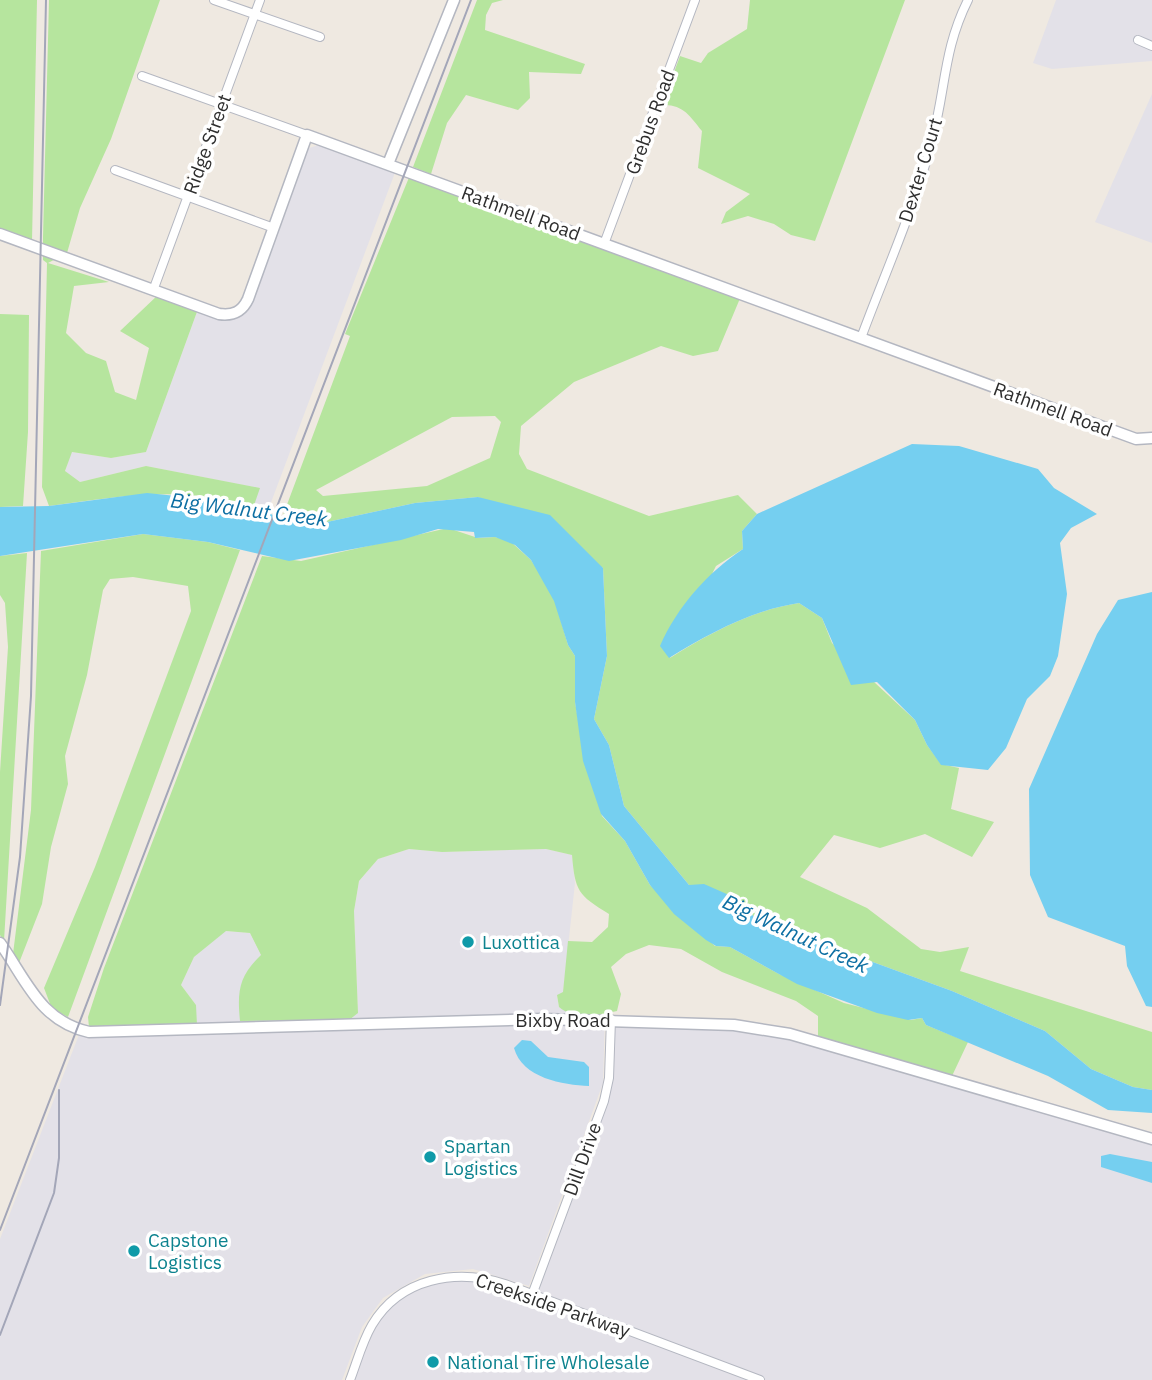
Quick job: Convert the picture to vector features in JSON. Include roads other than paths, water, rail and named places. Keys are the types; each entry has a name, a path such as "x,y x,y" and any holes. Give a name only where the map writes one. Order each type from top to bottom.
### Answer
{"street":[{"path":"214,0 320,37"},
{"name":"Ridge Street","path":"154,288 260,0"},
{"path":"388,164 454,0"},
{"name":"Grebus Road","path":"604,244 695,0"},
{"name":"Dexter Court","path":"861,338 923,170 938,114 950,42 968,0"},
{"path":"1138,40 1152,46"},
{"path":"0,234 154,288 219,314 237,312 248,299 307,135 142,76"},
{"name":"Rathmell Road","path":"307,135 1136,439 1152,438"},
{"path":"115,170 274,228"},
{"name":"Bixby Road","path":"0,943 47,1013 59,1021 89,1032 543,1018 611,1019 769,1029 1152,1139"},
{"name":"Dill Drive","path":"532,1295 604,1101 609,1077 611,1019"},
{"name":"Creekside Parkway","path":"350,1380 364,1341 380,1314 413,1287 439,1278 466,1275 492,1280 760,1380"}],"water":[{"path":"912,444 959,446 1038,469 1054,488 1097,514 1071,528 1060,543 1067,594 1058,656 1050,676 1027,699 1006,748 988,770 941,765 927,745 915,720 877,682 851,685 822,618 799,603 748,617 669,658 660,646 675,618 695,591 718,568 743,549 742,531 757,514"},
{"name":"Big Walnut Creek","path":"147,493 236,502 282,518 327,522 415,503 478,497 550,515 603,568 607,656 594,719 609,745 624,806 689,885 704,884 729,895 758,920 952,991 1045,1031 1091,1069 1133,1087 1152,1090 1152,1113 1108,1110 1048,1076 926,1025 922,1018 908,1020 877,1013 797,984 730,947 716,946 674,914 650,885 625,841 601,814 583,761 575,702 575,656 568,645 554,601 531,560 515,545 495,537 475,538 474,532 438,529 401,540 289,561 208,542 143,534 0,556 0,507 49,506"},
{"path":"1152,592 1152,1007 1146,1006 1127,966 1125,946 1048,917 1030,875 1029,789 1097,634 1118,600"},
{"path":"522,1040 531,1041 548,1057 584,1062 589,1067 589,1086 567,1084 534,1073 518,1058 514,1048"},
{"path":"1110,1154 1152,1162 1152,1183 1101,1167 1101,1156"}],"railway":[{"path":"0,1005 20,857 31,696 46,0"},
{"path":"0,1230 471,0"},
{"path":"0,1335 54,1193 59,1158 59,1090"}],"place":[{"name":"Luxottica","path":"468,942"},
{"name":"Spartan Logistics","path":"430,1157"},
{"name":"Capstone Logistics","path":"134,1251"},
{"name":"National Tire Wholesale","path":"433,1362"}]}
